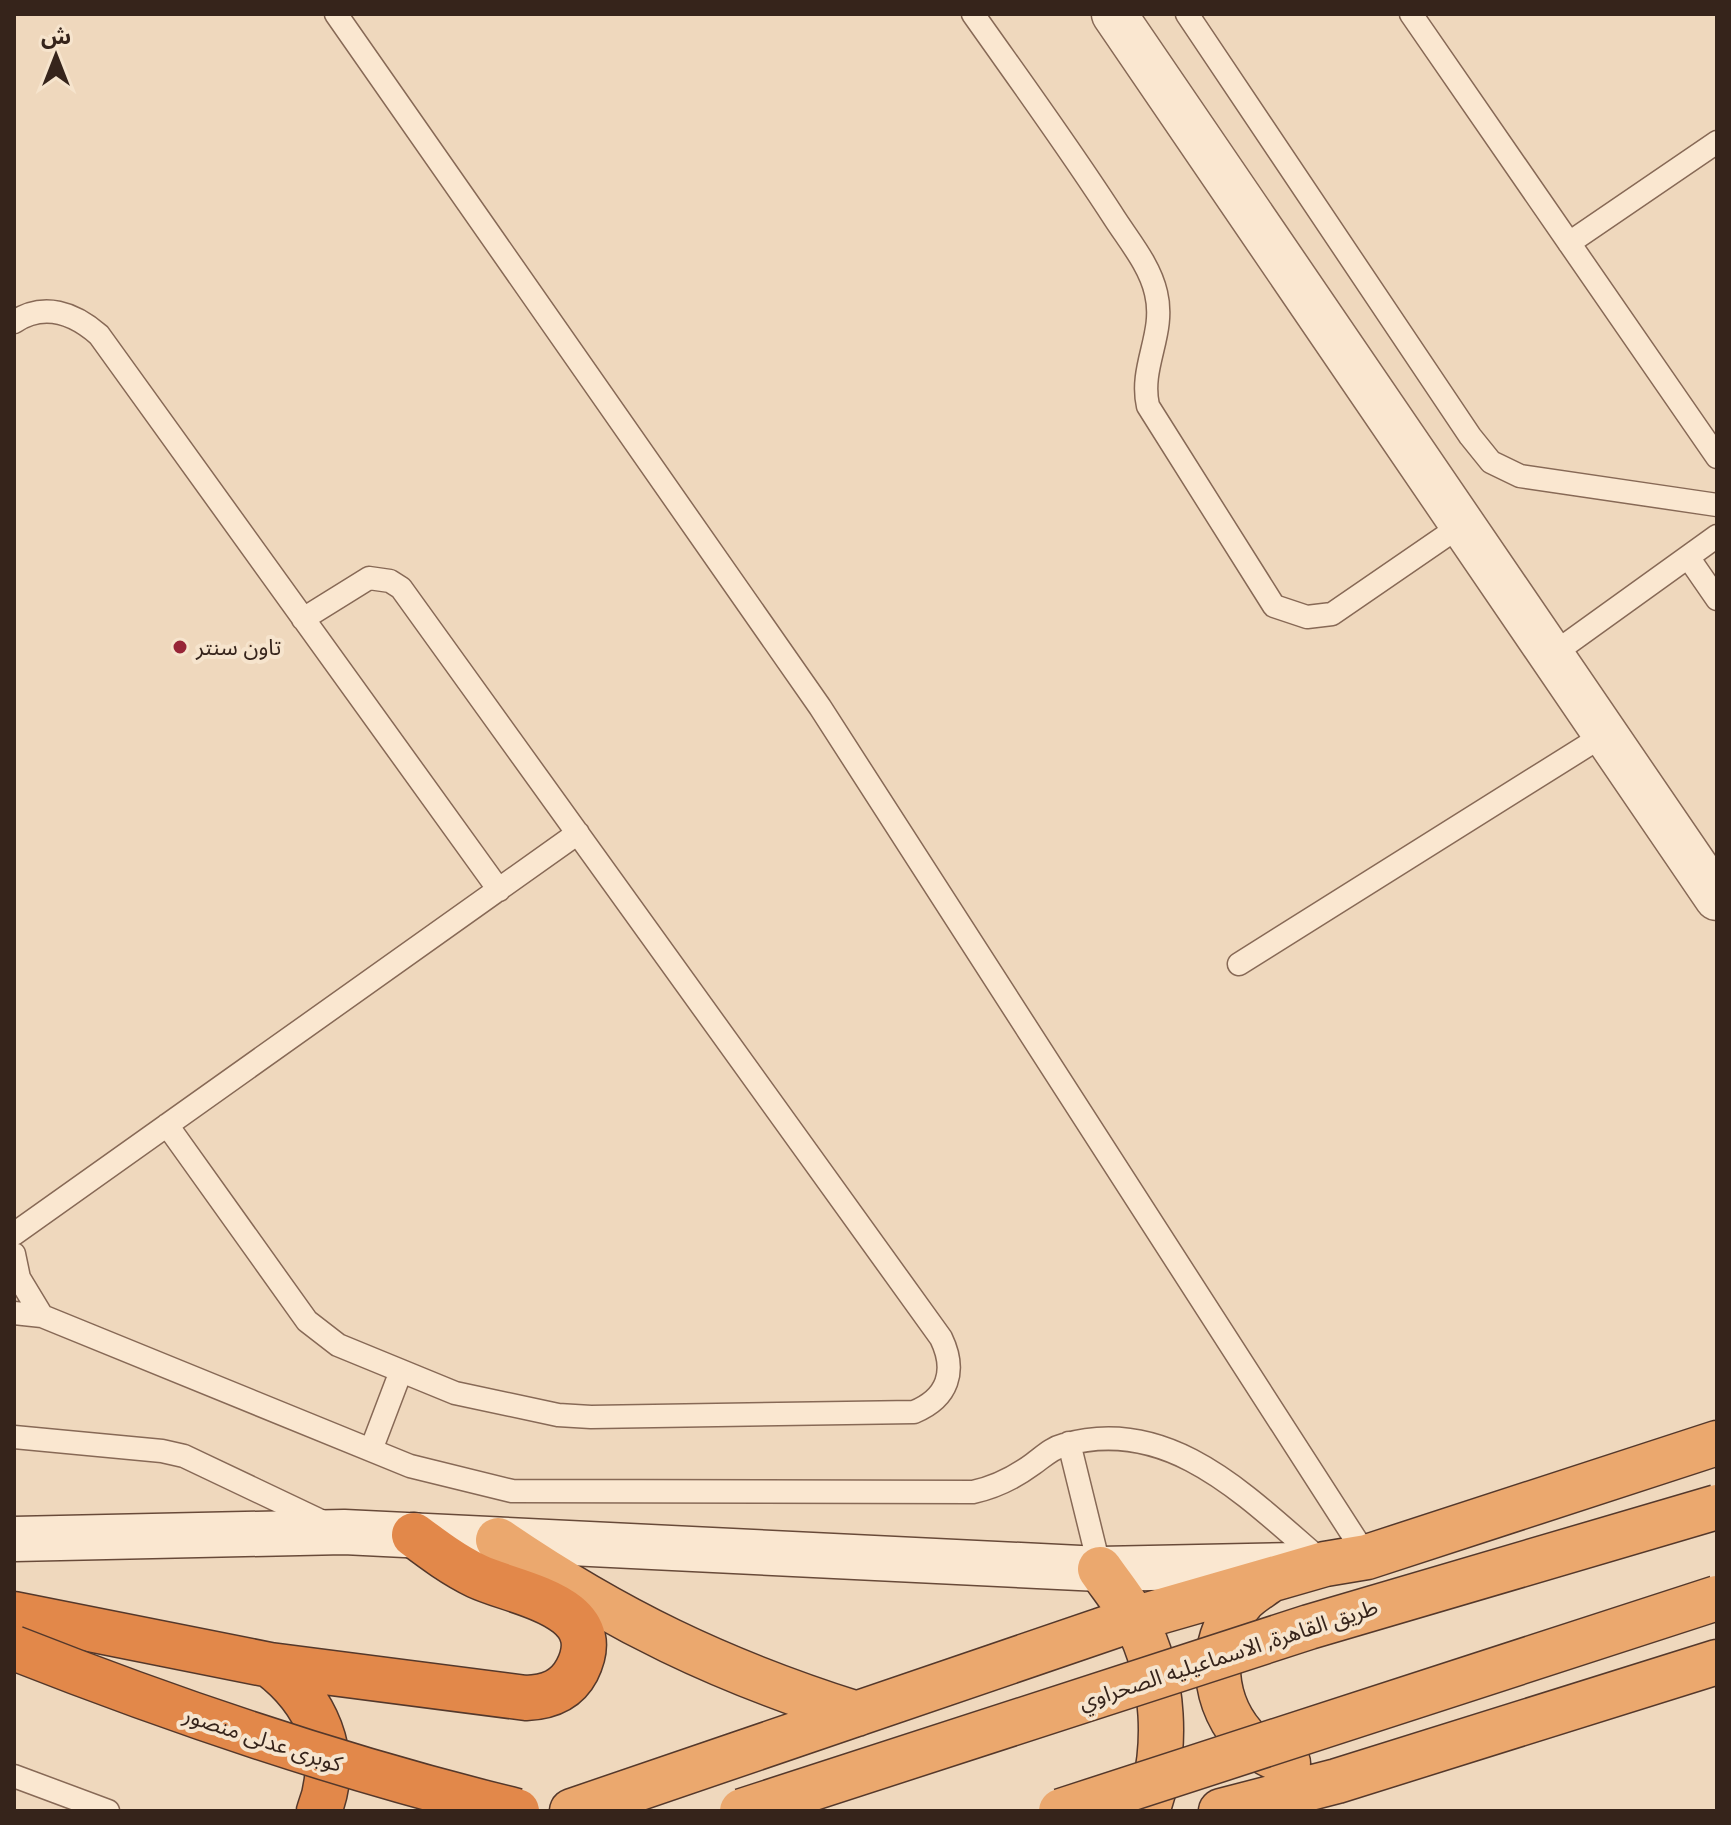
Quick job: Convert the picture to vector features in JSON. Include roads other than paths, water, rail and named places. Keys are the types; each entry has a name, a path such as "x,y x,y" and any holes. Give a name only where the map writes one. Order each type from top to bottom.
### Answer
{"highway":[{"path":"572,1811 1134,1619 1325,1564 1367,1557 1717,1443"},
{"name":"طريق القاهرة, الاسماعيليه الصحراوي","path":"742,1811 1309,1627 1717,1507"},
{"path":"14,1614 270,1665 526,1698 543,1697 571,1680 583,1649 580,1633 561,1606 476,1575 414,1535"},
{"path":"498,1540 633,1625 718,1665 857,1714"},
{"path":"1100,1569 1134,1619 1154,1677 1161,1725 1159,1762 1147,1811"},
{"path":"1272,1579 1241,1602 1222,1637 1216,1675 1227,1713 1251,1744 1285,1762 1337,1781"},
{"path":"1061,1811 1717,1598"},
{"name":"كوبرى عدلى منصور","path":"14,1648 171,1710 396,1782 517,1811"},
{"path":"1221,1811 1337,1781 1717,1662"},
{"path":"270,1665 304,1696 324,1737 327,1782 319,1811"}],"main road":[{"path":"1114,14 1717,898"},
{"path":"14,1539 344,1532 1100,1569 1325,1564"}],"lane":[{"path":"336,14 820,707 1367,1557"},
{"path":"973,14 1093,185 1150,274 1159,312 1157,344 1145,376 1148,406 1274,606 1290,614 1307,617 1332,614 1463,524"},
{"path":"1187,14 1470,436 1491,462 1520,476 1717,505"},
{"path":"1411,14 1717,457"},
{"path":"1569,243 1717,142"},
{"path":"14,322 38,312 55,311 72,315 99,335 499,890"},
{"path":"1553,654 1717,536"},
{"path":"1688,557 1717,599"},
{"path":"167,1125 307,1321 338,1345 490,1402 591,1417 914,1412 929,1406 948,1381 951,1367 941,1338 401,588 390,581 369,578 303,619"},
{"path":"1239,964 1607,733"},
{"path":"14,1234 578,833"},
{"path":"14,1254 19,1278 42,1316"},
{"path":"14,1313 42,1316 438,1475 512,1491 955,1493 991,1488 1007,1481 1050,1451 1069,1443 1142,1439 1166,1448 1227,1481 1325,1564"},
{"path":"371,1450 401,1371"},
{"path":"14,1437 184,1456 344,1532"},
{"path":"1069,1443 1100,1569"},
{"path":"14,1776 108,1811"}],"place":[{"name":"تاون سنتر","path":"180,647"}]}
